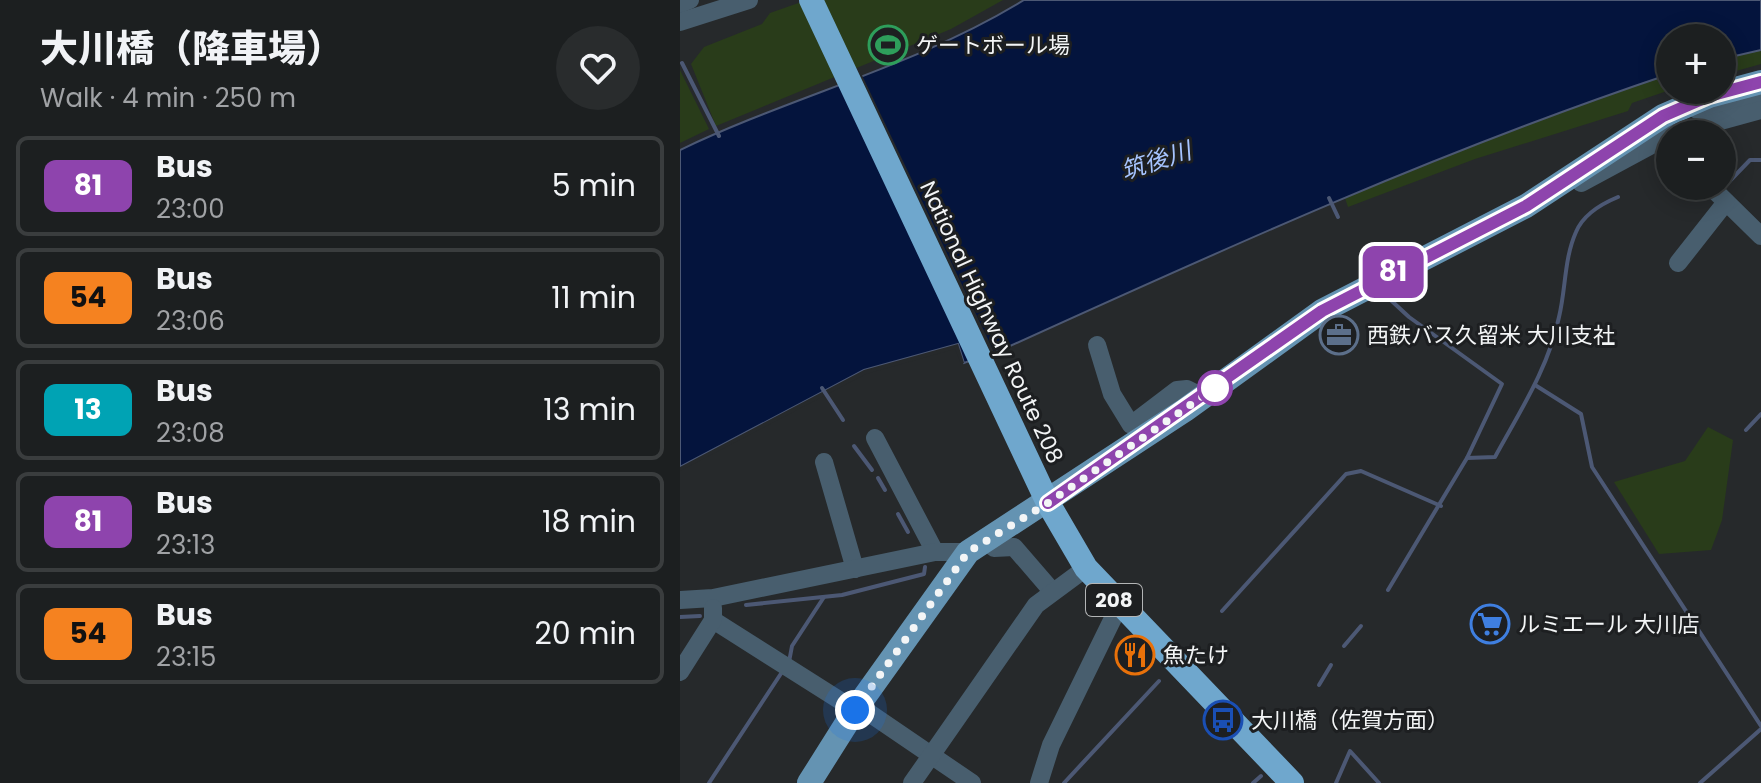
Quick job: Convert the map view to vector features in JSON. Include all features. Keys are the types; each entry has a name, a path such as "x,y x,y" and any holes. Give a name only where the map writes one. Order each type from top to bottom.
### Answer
{"highway":[{"name":"National Highway Route 208","path":"811,0 992,378 1048,503 1086,568 1119,606 1292,783"}],"main road":[{"path":"809,783 857,708 977,546 1048,503 1322,311 1526,206 1682,106 1761,82"}],"street":[{"path":"680,22 749,0"},
{"path":"680,34 696,26 707,15"},
{"path":"1682,106 1702,109 1761,96"},
{"path":"1730,120 1761,110"},
{"path":"1526,206 1533,209 1549,203 1656,146"},
{"path":"1678,263 1726,202 1761,236"},
{"path":"1097,345 1112,394 1131,425 1177,390 1187,389 1203,397"},
{"path":"875,438 935,552"},
{"path":"824,462 855,569"},
{"path":"680,600 713,598 977,546 1014,547 1052,591"},
{"path":"912,783 1008,642 1052,591 1086,568"},
{"path":"680,672 713,620 713,598"},
{"path":"1039,783 1051,745 1119,606"},
{"path":"713,620 972,783"}],"green space":[{"path":"807,0 1003,0 951,29 716,126 691,64 704,47 762,24 770,13"},
{"path":"1761,35 1761,64 1736,71 1736,43"},
{"path":"680,70 709,129 680,143"},
{"path":"1656,70 1656,95 1632,103 1628,111 1475,159 1348,207 1344,195"},
{"path":"1339,197 1008,347 964,363 1039,318"},
{"path":"1708,427 1733,440 1722,520 1711,550 1659,554 1614,482 1685,461"}],"water":[{"name":"筑後川","path":"1024,0 1761,0 1761,50 1736,56 1736,24 1656,24 1656,79 1417,168 1253,237 1008,347 964,363 958,344 864,370 680,467 680,150 941,44"}],"pier":[{"path":"860,71 996,356 976,363 841,79"},
{"path":"958,344 964,363 961,364 955,349 866,374 680,471 680,467 864,370"}],"waterway":[{"path":"682,63 719,136"},
{"path":"1736,174 1750,160 1761,160"},
{"path":"1388,590 1467,458 1495,457 1548,354 1559,317 1569,253 1576,232 1593,211 1618,197"},
{"path":"1329,198 1338,217"},
{"path":"1382,292 1409,317 1502,384 1467,458"},
{"path":"1535,385 1581,414 1592,467 1761,726"},
{"path":"822,388 843,420"},
{"path":"1746,430 1761,414"},
{"path":"854,446 872,470"},
{"path":"1222,611 1346,474 1361,471 1441,506"},
{"path":"878,478 885,490"},
{"path":"898,514 908,532"},
{"path":"746,605 842,595 924,574 925,567"},
{"path":"789,662 792,646 824,597"},
{"path":"680,617 700,616"},
{"path":"1344,646 1361,626"},
{"path":"1319,685 1331,665"},
{"path":"709,783 782,672"},
{"path":"1064,783 1159,681"},
{"path":"1700,783 1761,729"},
{"path":"1336,783 1350,751 1379,783"},
{"path":"1253,783 1261,776"}],"bus line":[{"name":"81","path":"1048,503 1185,410 1298,326 1354,292 1526,206 1682,106 1761,82"}],"place":[{"name":"ゲートボール場","path":"888,45"},
{"name":"西鉄バス久留米 大川支社","path":"1339,335"},
{"name":"ルミエール 大川店","path":"1490,624"},
{"name":"魚たけ","path":"1135,655"},
{"name":"大川橋（佐賀方面）","path":"1223,720"}],"route":[{"path":"855,710 968,552 1048,503 1215,388"}]}
